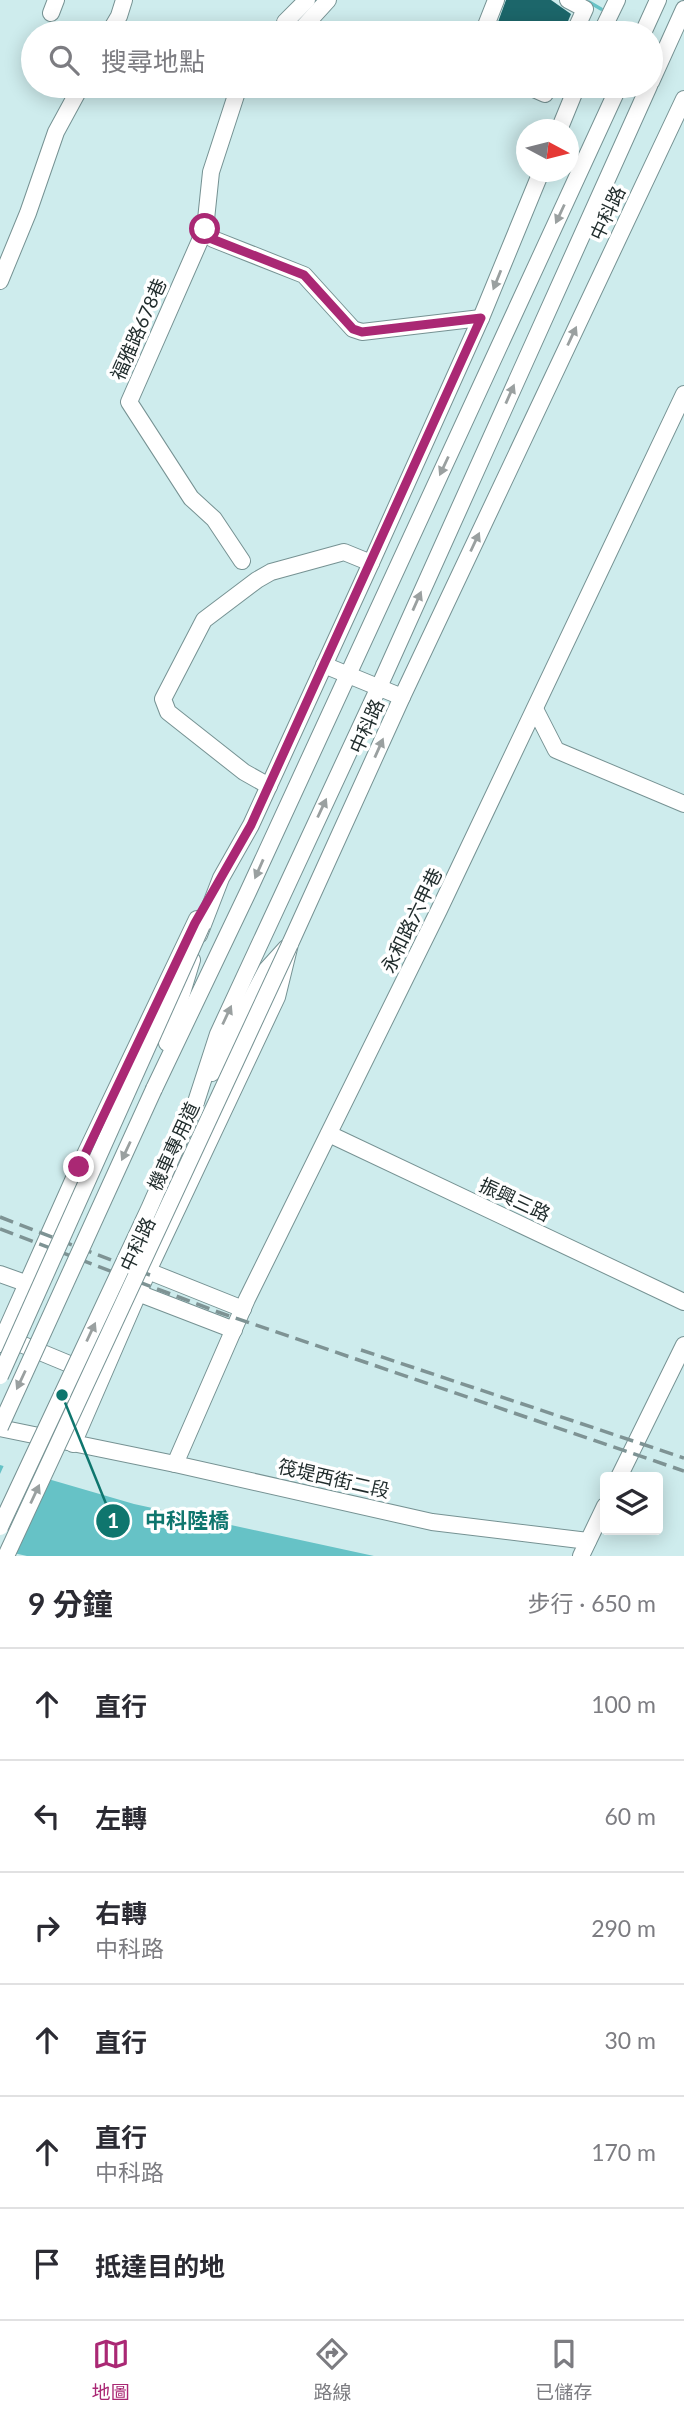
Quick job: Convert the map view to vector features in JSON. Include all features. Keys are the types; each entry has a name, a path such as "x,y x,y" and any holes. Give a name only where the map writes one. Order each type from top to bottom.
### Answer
{"street":[{"path":"116,21 124,0"},
{"path":"286,21 307,0"},
{"path":"309,21 327,0"},
{"path":"488,21 496,0"},
{"path":"568,0 585,9 580,21"},
{"path":"607,21 617,0"},
{"path":"649,21 659,0"},
{"name":"中科路","path":"663,55 684,9"},
{"path":"0,281 57,132 75,98"},
{"name":"福雅路678巷","path":"235,98 211,172 205,229 129,402 191,498 214,520 242,561"},
{"path":"564,119 572,98"},
{"name":"中科路","path":"154,1089 248,892 613,98"},
{"name":"中科路","path":"195,1102 218,1034 379,687 644,98"},
{"name":"中科路","path":"73,1444 148,1271 277,997 290,944 402,697 684,100"},
{"path":"102,1377 2,1341 79,1167 167,979 195,923 251,825 269,786 481,318 537,182"},
{"path":"205,229 212,239 304,275 353,329 362,332 481,318"},
{"name":"永和路六甲巷","path":"175,1464 233,1330 439,911 684,394"},
{"path":"269,786 244,772 168,712 163,699 204,620 257,580 271,572 344,552 371,564"},
{"path":"324,665 402,697"},
{"path":"535,709 556,750 684,804"},
{"path":"0,1376 221,878"},
{"path":"0,1427 154,1089 202,925"},
{"path":"0,1527 149,1209 195,1102 267,969 290,944"},
{"name":"機車專用道","path":"6,1556 290,944"},
{"name":"振興三路","path":"329,1135 684,1302"},
{"path":"148,1271 243,1309"},
{"path":"0,1274 28,1284"},
{"path":"138,1293 233,1330"},
{"path":"621,1472 684,1345"},
{"name":"筏堤西街二段","path":"0,1427 432,1522 584,1549"},
{"path":"584,1549 600,1516"}],"water":[{"path":"0,1465 134,1504 374,1556 27,1556 0,1550"}],"pier":[{"path":"5,1463 51,1476 0,1554 0,1474"}],"building":[{"path":"506,0 551,0 571,14 568,21 498,21"}],"waterway":[{"path":"589,2 601,9"}],"railway":[{"path":"0,1217 150,1275"},
{"path":"0,1229 218,1312 684,1471"},
{"path":"361,1350 684,1458"}],"place":[{"name":"中科陸橋","path":"62,1395"}],"route":[{"path":"79,1167 195,923 251,825 481,318 362,332 353,329 304,275 212,239 205,229"}]}
